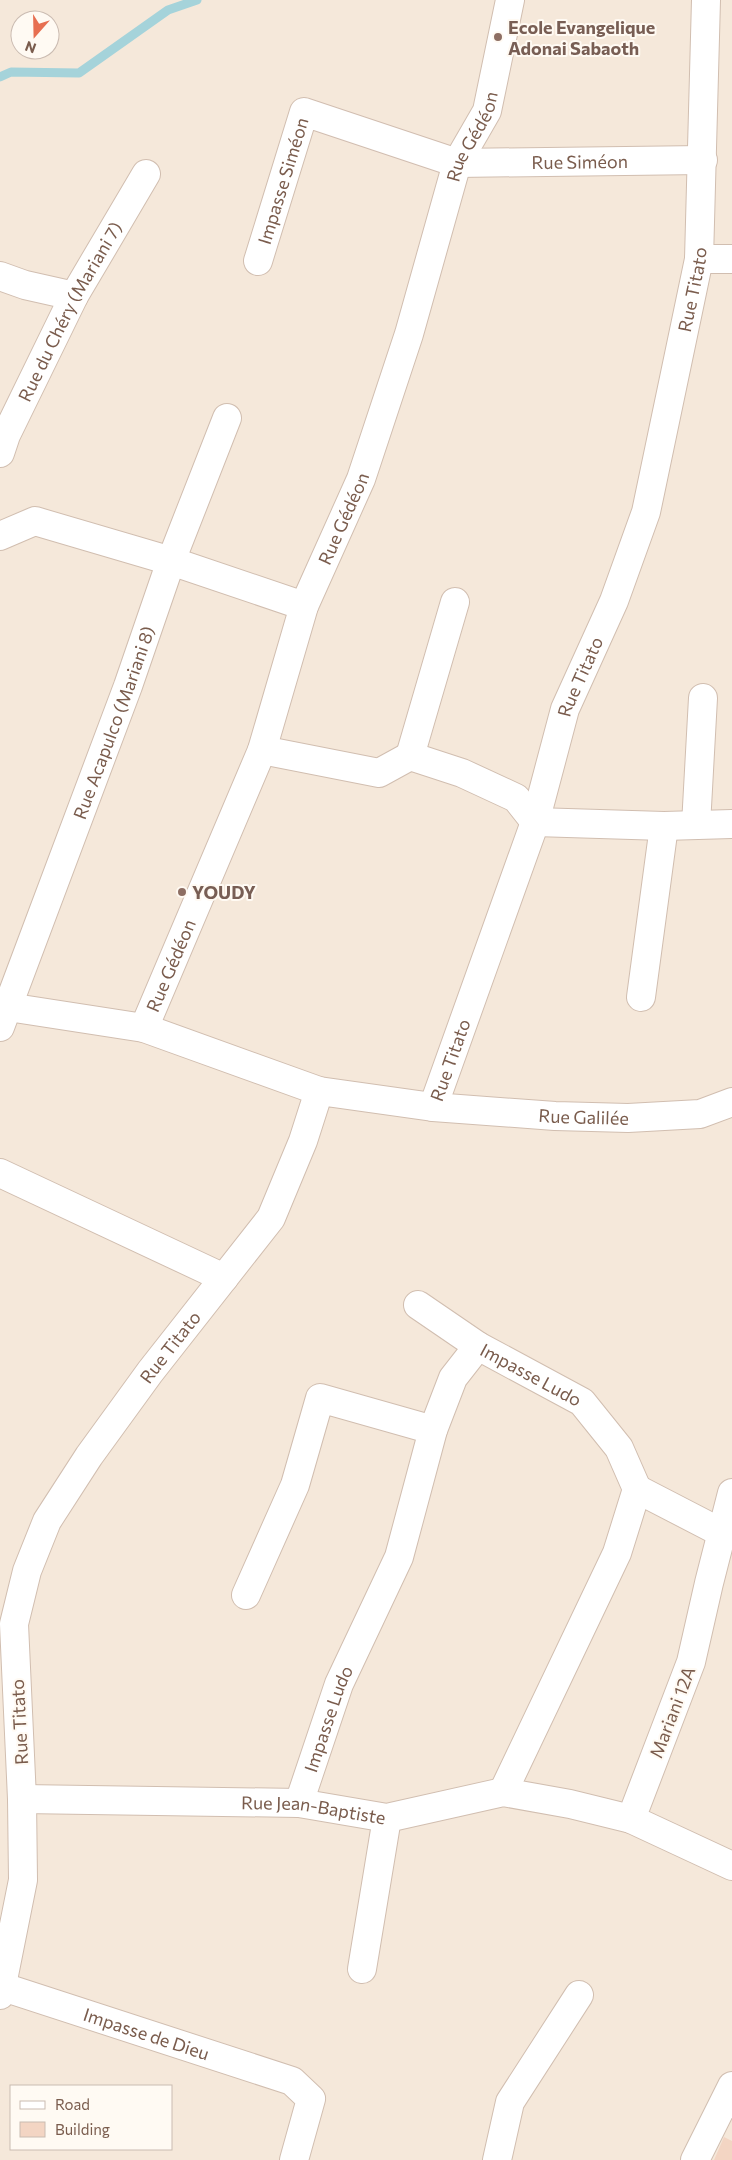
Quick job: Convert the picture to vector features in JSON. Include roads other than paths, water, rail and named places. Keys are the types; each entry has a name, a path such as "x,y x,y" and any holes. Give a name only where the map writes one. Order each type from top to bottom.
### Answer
{"street":[{"name":"Rue Gédéon","path":"144,1028 262,750 304,606 361,478 409,334 457,163 486,111 510,0"},
{"name":"Rue Titato","path":"1,1990 23,1880 22,1799 14,1624 27,1570 46,1521 89,1456 150,1372 271,1218 303,1141 319,1091 433,1107 535,822 565,709 614,602 646,512 700,259 706,0"},
{"name":"Impasse Siméon","path":"258,261 304,112 457,163"},
{"name":"Rue Siméon","path":"457,163 703,160"},
{"name":"Rue du Chéry (Mariani 7)","path":"0,453 6,435 74,296 146,174"},
{"path":"700,259 732,259"},
{"path":"0,276 25,285 74,296"},
{"name":"Rue Acapulco (Mariani 8)","path":"4,1017 128,686 170,561 227,418"},
{"path":"0,536 35,521 170,561 304,606"},
{"path":"262,750 379,773 410,756 455,602"},
{"path":"696,825 702,698"},
{"path":"410,756 462,773 516,798 535,822 664,826 732,824"},
{"path":"641,997 664,826"},
{"path":"4,1017 144,1028 319,1091"},
{"name":"Rue Galilée","path":"433,1107 555,1116 628,1118 700,1114 732,1102"},
{"path":"0,1173 224,1278"},
{"path":"418,1305 478,1346"},
{"name":"Impasse Ludo","path":"299,1803 338,1684 399,1557 433,1430 452,1378 478,1346 582,1402 619,1448 637,1489"},
{"path":"246,1595 295,1485 320,1398 433,1430"},
{"path":"503,1792 617,1553 637,1489 722,1533"},
{"name":"Mariani 12A","path":"631,1819 691,1662 732,1493"},
{"name":"Rue Jean-Baptiste","path":"22,1799 299,1803 388,1818 503,1792 570,1804 631,1819"},
{"path":"362,1969 388,1818"},
{"path":"631,1819 732,1866"},
{"name":"Impasse de Dieu","path":"1,1990 292,2081 311,2099 294,2160"},
{"path":"497,2160 510,2102 579,1995"},
{"path":"695,2160 732,2086"}],"waterway":[{"path":"0,77 11,72 79,73 168,10 197,0"}],"place":[{"name":"Ecole Evangelique Adonai Sabaoth","path":"498,37"},
{"name":"YOUDY","path":"182,892"}]}
